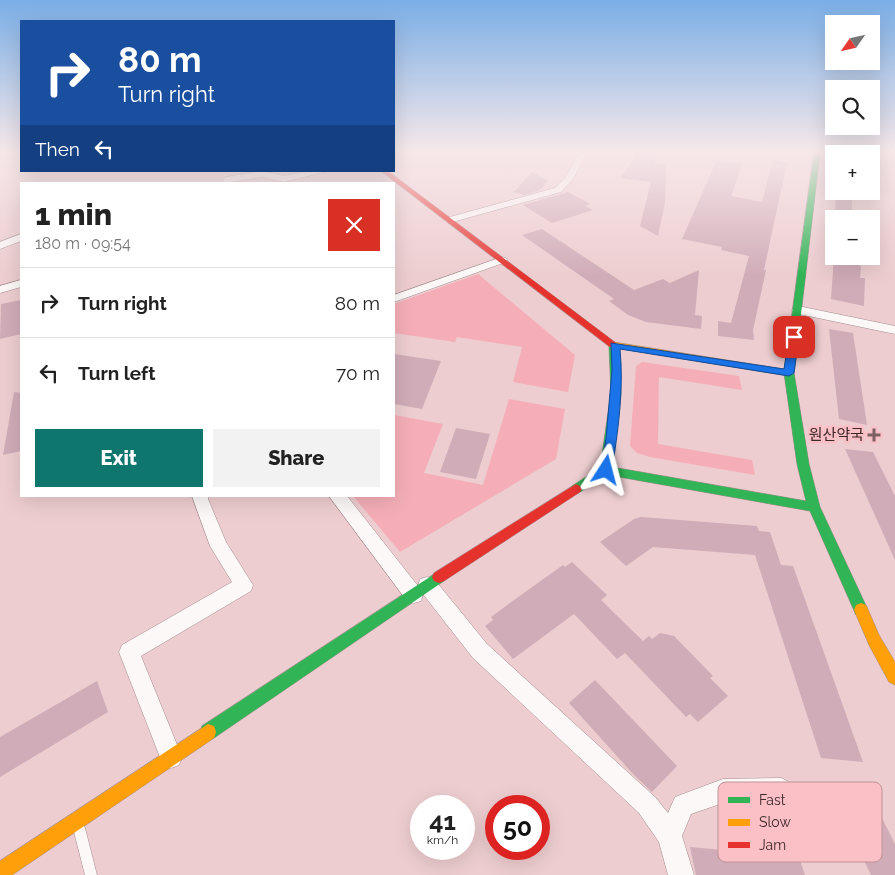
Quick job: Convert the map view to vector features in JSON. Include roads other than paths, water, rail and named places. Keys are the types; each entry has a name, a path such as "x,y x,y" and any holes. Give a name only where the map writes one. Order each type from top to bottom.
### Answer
{"main road":[{"path":"414,194 614,346 789,373"},
{"path":"812,194 789,373 803,464 814,507 874,640 895,677"},
{"path":"606,470 612,438 617,370 614,346"},
{"path":"0,872 420,590 606,470 814,507"}],"street":[{"path":"448,220 544,194"},
{"path":"0,246 20,238"},
{"path":"395,299 502,260"},
{"path":"0,290 20,283"},
{"path":"798,310 895,330"},
{"path":"171,757 129,652 244,585 219,546 200,497"},
{"path":"338,497 420,590 480,651 647,805 670,836 681,875"},
{"path":"670,836 683,805 718,793"}],"lane":[{"path":"77,820 91,875"}],"place":[{"name":"원산약국","path":"874,435"}]}
